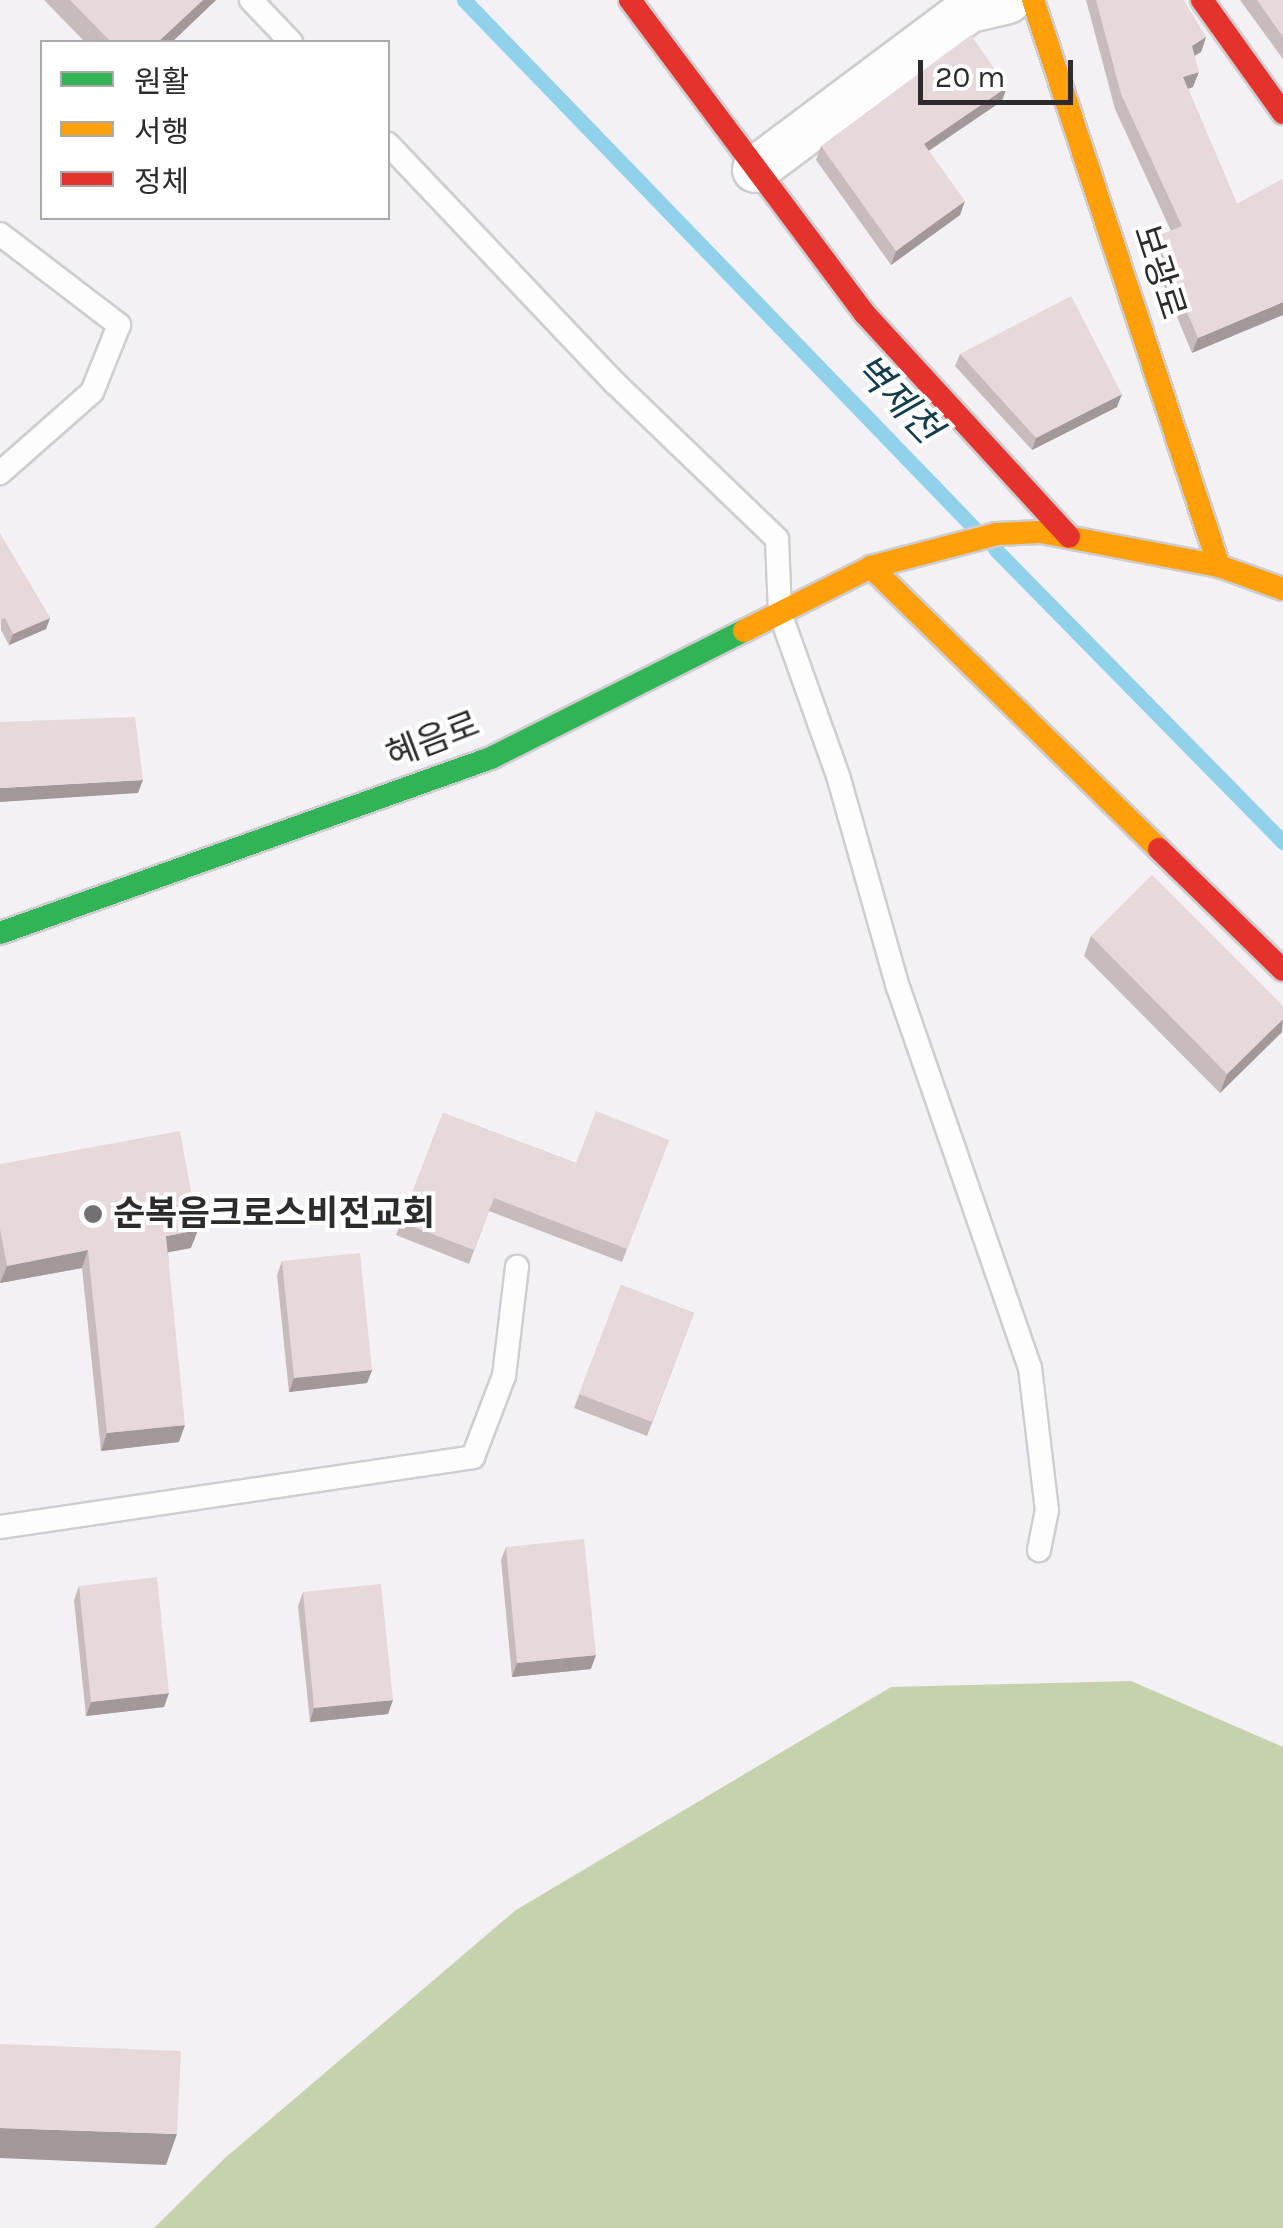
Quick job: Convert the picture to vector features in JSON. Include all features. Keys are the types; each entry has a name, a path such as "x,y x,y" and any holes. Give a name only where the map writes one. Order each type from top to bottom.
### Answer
{"main road":[{"path":"630,0 865,314 1069,537 1219,566 1283,589"},
{"name":"보광로","path":"1033,0 1219,566"},
{"path":"1202,0 1283,113"},
{"name":"혜음로","path":"0,933 491,758 871,567 997,534 1041,532 1069,537"},
{"path":"871,567 1283,970"}],"street":[{"path":"755,169 969,9 1006,0"}],"lane":[{"path":"251,0 289,40"},
{"path":"390,146 615,384 777,539 780,613 839,779 898,987 1030,1368 1047,1510 1039,1550"},
{"path":"0,234 120,325 92,392 0,472"},
{"path":"0,1527 474,1458 504,1376 518,1268"}],"green space":[{"path":"1131,1681 1283,1747 1283,2228 154,2228 225,2158 516,1910 891,1687"}],"building":[{"path":"70,0 203,0 160,40 109,40"},
{"path":"1096,0 1183,0 1206,37 1192,46 1199,72 1183,77 1237,204 1283,179 1283,302 1198,338 1155,237 1182,226 1121,94"},
{"path":"1257,0 1283,0 1283,37"},
{"path":"971,35 1007,87 924,144 965,201 896,251 821,146"},
{"path":"1071,296 1122,394 1036,438 960,354"},
{"path":"0,534 50,618 13,634 5,618 0,620"},
{"path":"135,717 143,780 0,788 0,722"},
{"path":"1152,875 1283,1006 1283,1019 1227,1074 1091,936"},
{"path":"596,1111 669,1140 627,1249 494,1198 474,1250 401,1222 443,1113 576,1163"},
{"path":"180,1131 198,1230 166,1236 185,1425 107,1433 88,1250 7,1266 0,1229 0,1164"},
{"path":"360,1253 372,1370 294,1378 282,1261"},
{"path":"621,1285 694,1313 652,1422 579,1394"},
{"path":"584,1539 596,1655 517,1663 506,1547"},
{"path":"157,1577 169,1693 91,1702 79,1586"},
{"path":"381,1584 393,1700 314,1708 303,1592"},
{"path":"0,2044 181,2051 177,2134 0,2128"}],"waterway":[{"name":"벽제천","path":"464,0 975,529"},
{"name":"벽제천","path":"995,549 1283,842"}],"traffic: fast":[{"path":"0,933 491,758 744,631"}],"traffic: slow":[{"path":"1033,0 1219,566"},
{"path":"744,631 871,567 997,534 1041,532 1219,566 1283,589"},
{"path":"871,567 1159,849"}],"traffic: jam":[{"path":"630,0 865,314 1069,537"},
{"path":"1202,0 1283,113"},
{"path":"1159,849 1283,970"}],"place":[{"name":"순복음크로스비전교회","path":"93,1214"}]}
